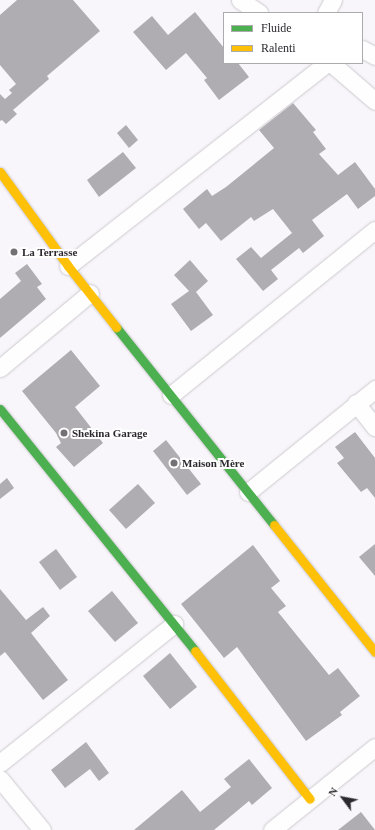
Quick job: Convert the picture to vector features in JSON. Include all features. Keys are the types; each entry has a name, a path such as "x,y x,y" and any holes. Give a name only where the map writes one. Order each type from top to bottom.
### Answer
{"main road":[{"path":"0,172 68,266 375,652"},
{"path":"0,409 174,624 310,799"}],"street":[{"path":"240,0 258,12"},
{"path":"327,12 333,0"},
{"path":"363,49 375,56"},
{"path":"68,266 326,64"},
{"path":"332,64 375,101"},
{"path":"171,395 375,230"},
{"path":"0,368 90,293"},
{"path":"248,492 375,389"},
{"path":"356,403 375,426"},
{"path":"0,763 174,624"},
{"path":"272,830 375,747"},
{"path":"0,778 42,830"}],"building":[{"path":"17,0 73,0 100,31 47,76 49,79 13,110 17,114 6,124 2,120 0,121 0,94 5,99 12,93 9,90 16,84 0,65 0,15"},
{"path":"195,12 223,47 223,64 239,64 249,77 219,100 204,80 207,78 186,53 166,70 133,32 152,16 168,35"},
{"path":"293,103 316,130 313,132 326,149 319,154 338,175 355,162 375,189 375,196 358,209 347,194 312,220 324,236 303,253 299,248 271,270 278,279 263,291 236,259 251,247 261,258 292,233 273,209 254,221 251,217 221,241 206,223 199,229 183,209 207,189 212,196 226,187 274,148 259,130"},
{"path":"126,125 138,140 129,148 117,133"},
{"path":"123,152 136,168 99,197 87,180"},
{"path":"190,260 208,281 196,292 213,315 191,331 171,304 189,291 174,275"},
{"path":"27,264 42,284 37,287 46,299 0,338 0,299 21,281 15,273"},
{"path":"71,350 100,386 75,407 103,443 74,467 56,447 61,443 56,433 22,391"},
{"path":"355,432 375,458 375,498 367,488 361,492 337,463 344,458 335,447"},
{"path":"166,440 201,484 187,495 153,451"},
{"path":"7,478 14,488 0,499 0,484"},
{"path":"138,484 155,503 126,529 109,510"},
{"path":"375,544 375,576 359,557"},
{"path":"253,545 280,581 271,588 286,606 278,612 329,675 338,668 360,696 340,712 342,715 306,741 237,647 224,658 181,604"},
{"path":"56,549 77,577 60,590 39,562"},
{"path":"0,589 26,620 43,607 50,616 31,633 68,680 43,700 5,652 0,656"},
{"path":"112,591 138,623 115,642 88,611"},
{"path":"170,653 197,687 170,709 143,676"},
{"path":"86,742 109,773 99,781 90,769 65,788 51,770"},
{"path":"249,759 272,788 252,805 249,801 214,830 134,830 182,790 200,812 231,787 224,779"},
{"path":"361,812 375,830 338,830"}],"traffic: fast":[{"path":"116,327 274,525"},
{"path":"0,409 195,651"}],"traffic: slow":[{"path":"0,172 68,266 116,327"},
{"path":"274,525 375,652"},
{"path":"195,651 310,799"}],"place":[{"name":"La Terrasse","path":"14,252"},
{"name":"Shekina Garage","path":"64,433"},
{"name":"Maison Mère","path":"174,463"}]}
